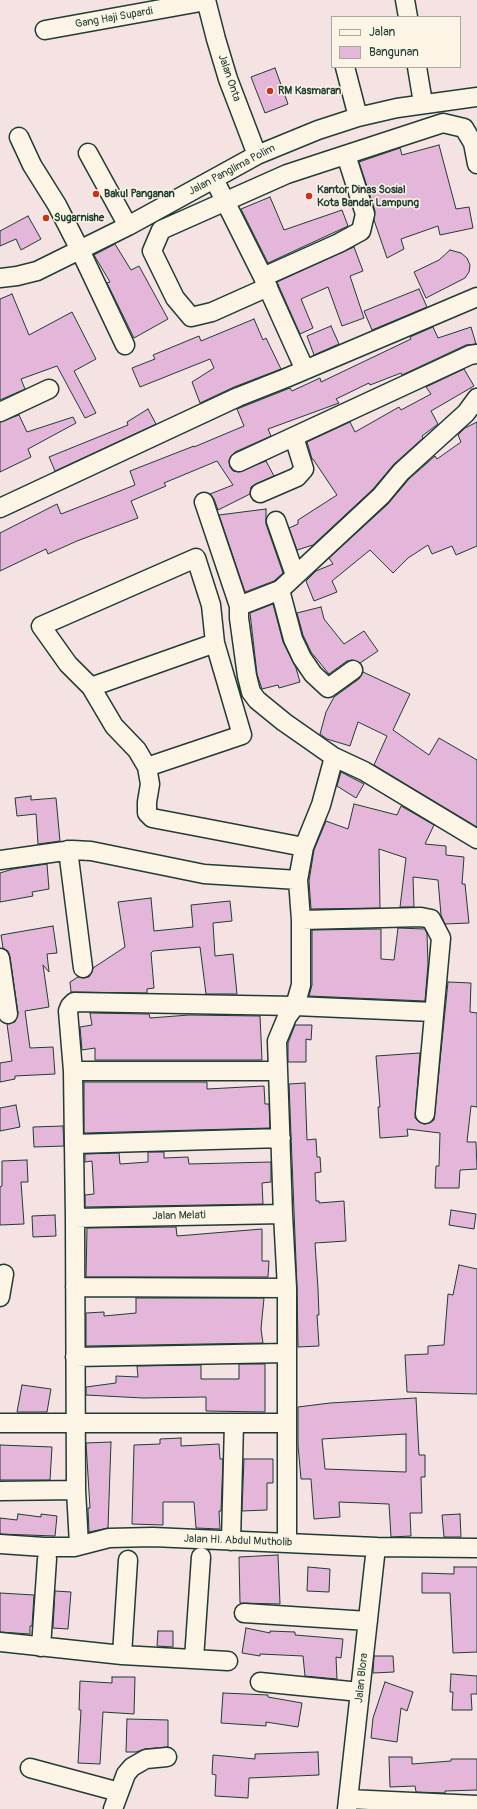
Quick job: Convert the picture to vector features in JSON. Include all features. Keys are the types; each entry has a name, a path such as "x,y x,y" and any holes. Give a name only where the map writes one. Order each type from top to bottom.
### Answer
{"street":[{"path":"405,0 408,16"},
{"name":"Gang Haji Supardi","path":"45,30 206,1"},
{"name":"Jalan Onta","path":"206,1 228,79 257,155"},
{"path":"345,68 358,117"},
{"path":"417,68 423,103"},
{"name":"Jalan Panglima Polim","path":"0,278 37,271 128,226 257,155 318,130 358,117 423,103 477,97"},
{"path":"346,155 365,214 361,231 212,312 191,317 174,298 152,250 162,230 226,203 287,174 443,123 464,128 473,143 477,164"},
{"path":"19,138 36,172 57,205 125,345"},
{"path":"88,153 128,226"},
{"path":"214,179 266,282 305,370"},
{"path":"0,508 238,397 477,297"},
{"path":"239,462 470,355 477,354"},
{"path":"0,412 49,389"},
{"path":"239,606 280,590 381,496 401,472 466,413 477,398"},
{"path":"260,493 297,477 304,469 294,436"},
{"path":"204,502 239,606 239,618 245,663 251,692 257,700 284,722 334,757 364,771 477,839"},
{"path":"276,521 295,575"},
{"path":"147,768 242,735 215,643 211,605 196,558 41,626 68,664 91,687 114,726 137,750 147,768 150,784 147,813 152,818 304,847"},
{"path":"280,590 293,639 302,658 313,674 328,688 353,670"},
{"path":"91,687 215,643"},
{"path":"287,1542 287,1288 277,1071 277,1041 287,1017 295,1006 301,985 301,920 298,880 304,847 321,805 334,757"},
{"path":"0,860 68,850 91,851 204,874 298,880"},
{"path":"68,850 83,968"},
{"path":"301,920 421,917 431,919 440,938 425,1114"},
{"path":"0,958 8,1014"},
{"path":"79,1545 75,1423 73,1071 68,1011 70,1006 74,1002 295,1006 433,1012"},
{"path":"73,1071 277,1071"},
{"path":"74,1144 281,1138"},
{"name":"Jalan Melati","path":"75,1218 283,1214"},
{"path":"0,1297 4,1274"},
{"path":"75,1287 287,1288"},
{"path":"75,1357 286,1353"},
{"path":"0,1423 287,1423"},
{"path":"231,1541 234,1423"},
{"path":"0,1491 76,1490"},
{"name":"Jalan HI. Abdul Mutholib","path":"0,1544 44,1547 74,1547 109,1538 153,1537 376,1547 477,1548"},
{"name":"Jalan Blora","path":"348,1804 376,1547"},
{"path":"194,1659 201,1557"},
{"path":"42,1647 47,1559"},
{"path":"122,1655 128,1560"},
{"path":"244,1613 368,1621"},
{"path":"0,1642 122,1655 228,1661"},
{"path":"260,1682 360,1692"},
{"path":"113,1809 126,1774 132,1766 146,1759 167,1757"},
{"path":"30,1768 119,1792"},
{"path":"348,1804 477,1805"}],"building":[{"name":"RM Kasmaran","path":"275,68 288,104 265,113 251,77"},
{"path":"439,145 456,209 469,207 473,228 440,235 438,226 401,239 404,249 387,258 374,220 375,211 359,162 400,148 402,155"},
{"path":"270,197 284,230 342,210 348,226 268,263 241,209"},
{"path":"28,216 41,239 21,250 16,239 0,246 0,231"},
{"path":"115,244 131,270 139,266 168,319 134,338 107,283 110,282 94,255"},
{"path":"354,247 363,271 350,276 364,318 342,326 328,287 301,299 313,328 300,334 277,282"},
{"path":"450,250 461,253 467,258 470,265 469,272 465,278 426,298 414,272 439,260"},
{"path":"419,289 427,307 372,330 364,311"},
{"path":"12,294 29,335 72,312 96,359 74,371 96,413 85,418 57,366 21,379 25,389 0,400 0,299"},
{"path":"254,319 263,340 266,338 281,369 234,387 200,403 192,382 214,368 210,359 140,387 132,368 155,359 153,355 199,336 201,341"},
{"path":"331,326 339,344 314,355 307,336"},
{"path":"433,327 438,338 471,327 476,344 466,345 402,375 401,373 370,385 369,383 336,399 339,403 268,429 271,436 235,452 229,461 230,467 233,471 238,472 266,461 274,476 251,487 250,494 218,510 214,499 210,494 233,485 217,461 164,483 166,486 131,501 138,518 77,541 48,554 46,549 0,571 0,533 57,504 61,514 135,485 130,471 244,426 237,409 290,388 292,391 320,378 321,382"},
{"path":"464,369 474,386 431,411 438,424 422,436 423,438 394,464 373,489 313,545 297,550 289,528 298,524 298,520 337,495 312,459 307,442 350,422 355,432 399,407 401,410 431,394 426,387"},
{"path":"148,409 156,424 55,471 49,457 128,425 127,422"},
{"path":"19,415 27,432 73,417 76,423 28,449 31,457 0,472 0,422"},
{"path":"477,422 477,546 456,555 452,546 432,554 428,545 408,558 393,573 370,550 332,581 337,592 314,601 306,581 316,571 333,564 329,558 388,504 409,479 435,456 437,459 461,442 458,435 465,428"},
{"path":"266,509 266,524 283,573 274,581 245,592 219,515"},
{"path":"273,604 283,642 296,668 300,682 279,688 278,685 262,689 257,674 250,613"},
{"path":"321,607 324,619 344,644 364,631 378,651 360,663 352,660 347,661 329,674 311,652 303,635 297,613"},
{"path":"363,672 410,694 393,730 429,755 439,738 477,760 477,827 374,765 387,736 358,722 350,746 327,739 320,734 326,712 334,697 359,679"},
{"path":"341,772 364,784 356,798 337,786"},
{"path":"31,796 31,800 56,798 60,841 38,844 36,814 17,816 15,798"},
{"path":"354,804 397,815 401,806 434,825 425,844 446,846 446,855 464,857 462,884 465,884 469,923 445,924 441,915 438,880 413,877 414,907 400,907 406,858 379,849 380,908 311,909 309,881 314,850 326,821 348,829"},
{"path":"47,864 49,889 32,892 33,896 0,902 0,873 13,869"},
{"path":"151,898 154,931 193,927 191,905 230,901 232,921 213,923 215,956 233,954 237,994 206,994 200,947 153,951 151,953 154,988 147,989 147,993 71,992 70,982 78,977 89,977 93,968 125,947 118,902"},
{"path":"53,926 57,953 47,954 49,972 43,965 49,1007 25,1011 30,1048 53,1047 55,1074 15,1076 15,1079 0,1082 0,1063 12,1061 7,1024 15,1022 18,1013 10,957 8,951 3,948 1,935"},
{"path":"398,928 425,929 427,934 428,964 425,1001 309,996 312,985 312,930 381,929 381,959 394,960"},
{"path":"448,982 471,983 470,1012 477,1013 477,1107 471,1106 467,1142 476,1142 477,1169 460,1170 459,1188 435,1188 436,1166 439,1166 440,1133 407,1129 408,1136 380,1138 378,1107 380,1107 376,1056 420,1053 415,1118 424,1124 430,1123 434,1120"},
{"path":"90,1013 149,1014 150,1018 189,1015 260,1016 262,1060 95,1060 95,1048 82,1050 80,1027 92,1025"},
{"path":"295,1025 312,1025 311,1040 306,1039 306,1062 288,1062 288,1043"},
{"path":"84,1082 207,1082 207,1089 264,1086 265,1104 269,1104 270,1128 84,1133"},
{"path":"305,1083 307,1140 316,1139 317,1157 320,1157 321,1172 315,1173 316,1201 319,1201 319,1203 344,1201 346,1241 315,1243 318,1289 319,1315 317,1315 319,1346 298,1347 289,1084"},
{"path":"16,1105 20,1127 0,1131 0,1108"},
{"path":"63,1126 64,1146 34,1147 33,1127"},
{"path":"148,1152 164,1152 164,1158 188,1157 189,1164 271,1162 271,1182 262,1183 263,1204 85,1207 85,1195 94,1194 92,1161 85,1162 85,1154 119,1153 120,1164 148,1162"},
{"path":"27,1160 28,1182 21,1182 24,1224 0,1225 2,1161"},
{"path":"451,1210 476,1214 474,1229 449,1225"},
{"path":"55,1215 56,1236 33,1237 32,1216"},
{"path":"176,1227 177,1236 262,1229 262,1261 269,1261 268,1277 86,1277 87,1228"},
{"path":"459,1265 477,1269 477,1394 407,1392 405,1355 428,1354 428,1346 444,1345 448,1294 453,1295"},
{"path":"136,1298 264,1298 261,1329 263,1343 86,1346 86,1313 104,1312 104,1316 136,1313"},
{"path":"239,1364 265,1364 265,1412 206,1411 206,1397 143,1398 86,1395 86,1387 116,1383 116,1376 138,1377 137,1366 201,1365 201,1379 239,1379"},
{"path":"22,1385 51,1389 47,1412 17,1412"},
{"path":"416,1398 419,1455 425,1455 425,1477 421,1477 422,1513 410,1513 411,1536 391,1537 389,1504 339,1502 340,1517 314,1519 311,1479 301,1479 298,1445 298,1407 330,1403","holes":["406,1434 406,1472 325,1469 322,1439"]},
{"path":"181,1438 181,1446 219,1444 220,1459 223,1459 221,1511 219,1511 220,1529 196,1528 194,1502 163,1502 163,1525 132,1524 134,1445 160,1444 160,1439"},
{"path":"111,1442 108,1528 89,1532 88,1508 90,1508 86,1443"},
{"path":"0,1445 52,1447 50,1480 0,1480"},
{"path":"244,1459 273,1459 273,1483 267,1483 267,1510 242,1511"},
{"path":"18,1514 41,1517 41,1514 57,1516 55,1536 0,1534 0,1518 17,1520"},
{"path":"460,1514 461,1537 444,1537 442,1515"},
{"path":"278,1555 280,1604 240,1603 239,1557"},
{"path":"308,1567 330,1569 329,1592 307,1591"},
{"path":"454,1567 477,1567 477,1652 453,1653 450,1593 422,1593 422,1573 454,1574"},
{"path":"55,1591 71,1592 68,1629 53,1628"},
{"path":"0,1593 34,1595 30,1634 0,1632"},
{"path":"246,1628 270,1633 270,1631 295,1632 295,1635 343,1639 341,1658 336,1657 337,1679 305,1676 303,1656 260,1654 260,1656 242,1653"},
{"path":"158,1631 173,1631 173,1647 157,1646"},
{"path":"374,1656 393,1656 394,1672 373,1673"},
{"path":"451,1674 477,1676 477,1694 471,1694 472,1710 452,1710 453,1692 450,1692"},
{"path":"112,1677 135,1677 134,1714 103,1712 100,1764 78,1763 81,1710 79,1710 80,1681 112,1683"},
{"path":"385,1682 413,1692 407,1711 401,1708 397,1742 371,1738 373,1718"},
{"path":"223,1693 268,1695 268,1697 302,1703 298,1727 266,1722 266,1726 221,1723"},
{"path":"127,1719 168,1720 168,1747 126,1752"},
{"path":"318,1752 319,1775 249,1778 248,1798 215,1796 216,1775 212,1774 213,1755 255,1759 255,1754"},
{"path":"389,1757 412,1757 412,1764 451,1761 451,1759 477,1759 477,1790 445,1791 445,1793 416,1792 415,1786 390,1787"}],"place":[{"name":"RM Kasmaran","path":"270,91"},
{"name":"Bakul Panganan","path":"96,194"},
{"name":"Kantor Dinas Sosial Kota Bandar Lampung","path":"309,196"},
{"name":"Sugarnishe","path":"46,218"}]}
